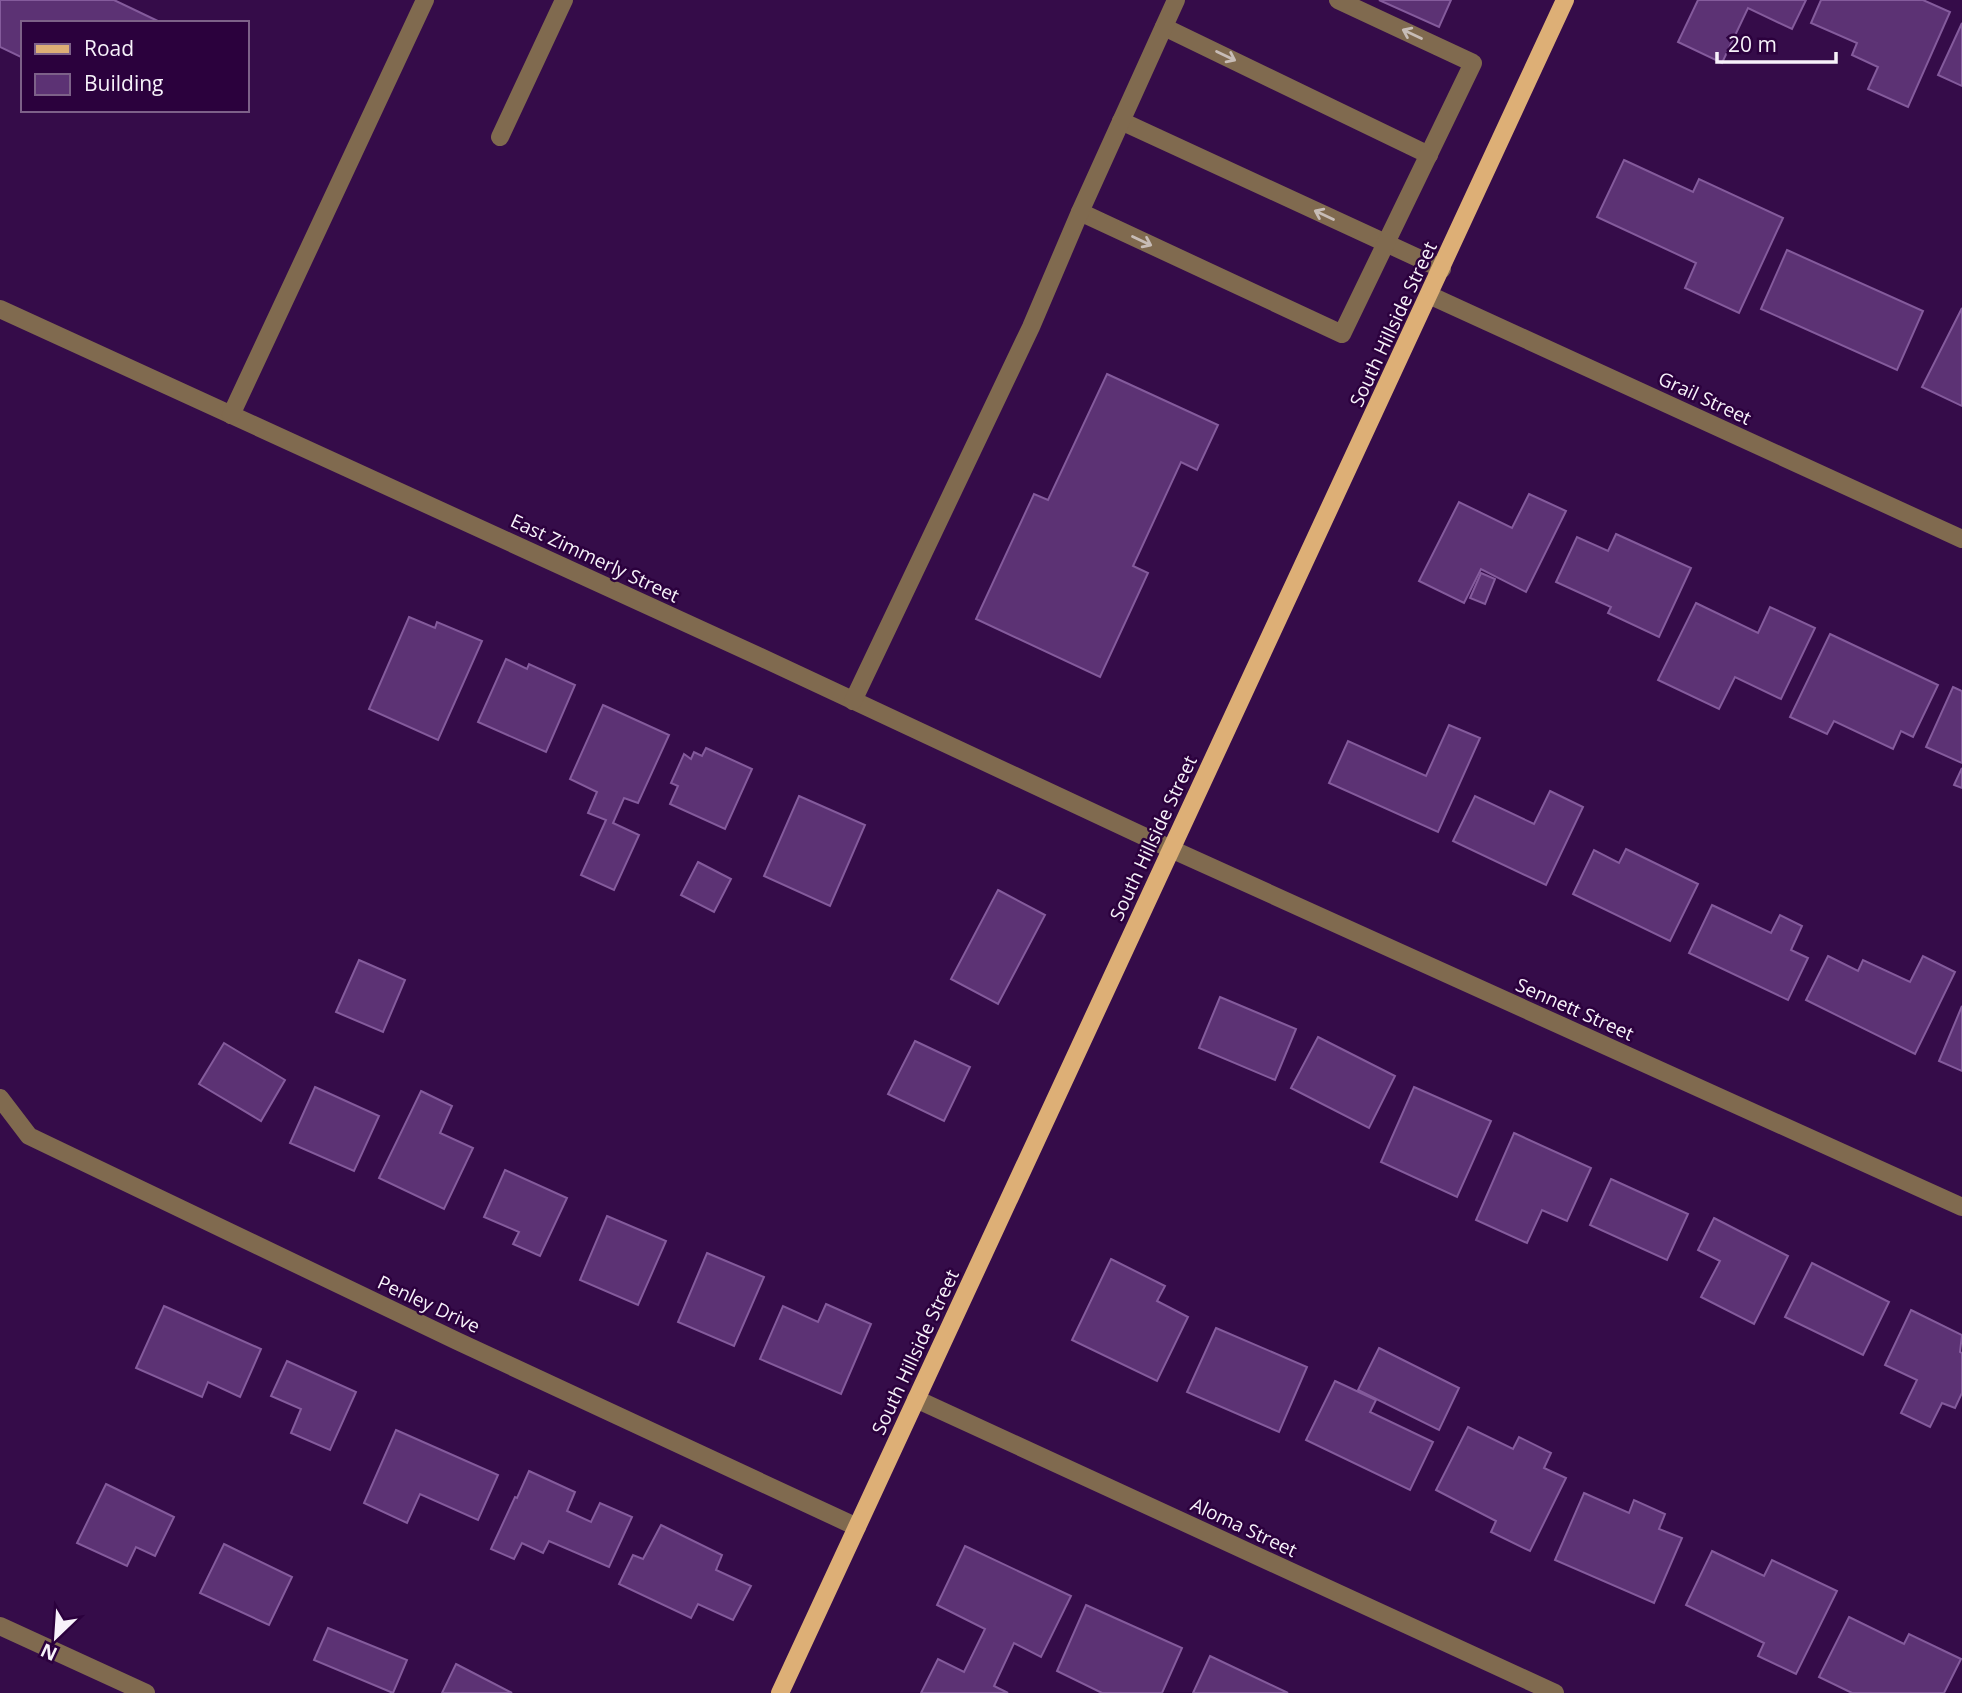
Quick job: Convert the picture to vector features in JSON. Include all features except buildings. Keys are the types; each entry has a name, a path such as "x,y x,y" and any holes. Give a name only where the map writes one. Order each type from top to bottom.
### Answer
{"main road":[{"name":"South Hillside Street","path":"780,1693 1565,0"}],"street":[{"path":"231,415 425,0"},
{"path":"500,137 564,0"},
{"path":"853,701 1031,327 1176,0"},
{"path":"1080,212 1342,334 1474,63 1338,0"},
{"path":"1164,27 1429,155"},
{"path":"1121,121 1442,269"},
{"name":"Grail Street","path":"1429,295 1962,539"},
{"name":"East Zimmerly Street","path":"0,309 1171,849"},
{"name":"Sennett Street","path":"1171,849 1962,1207"},
{"name":"Penley Drive","path":"0,1098 29,1136 384,1306 857,1527"},
{"name":"Aloma Street","path":"916,1399 1555,1693"},
{"path":"0,1626 122,1688 146,1693"}]}
